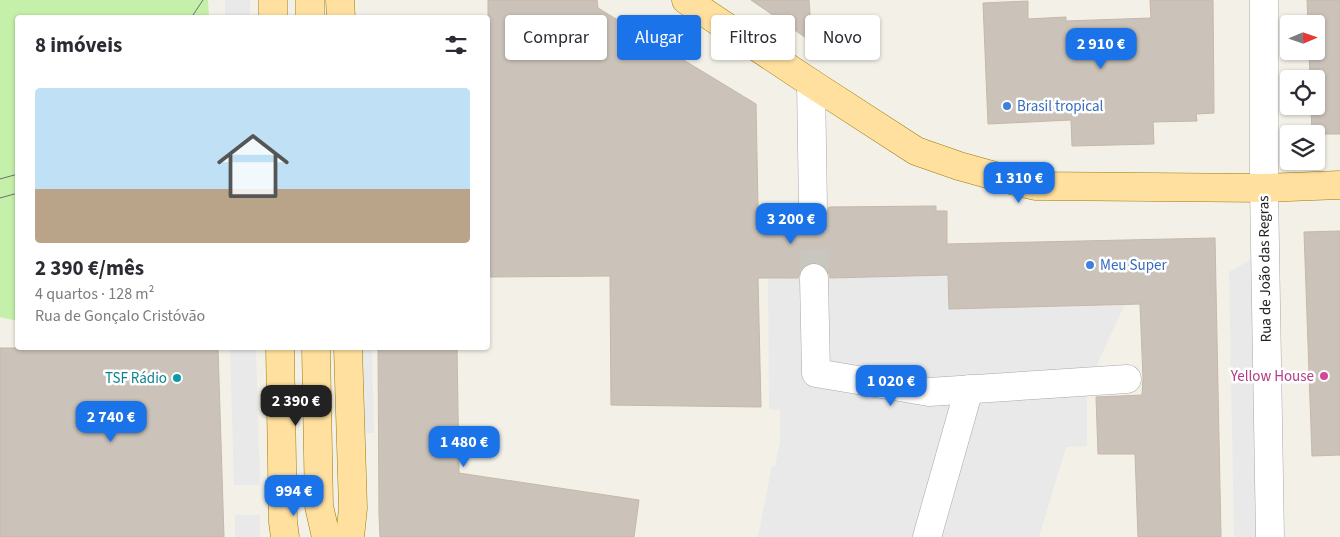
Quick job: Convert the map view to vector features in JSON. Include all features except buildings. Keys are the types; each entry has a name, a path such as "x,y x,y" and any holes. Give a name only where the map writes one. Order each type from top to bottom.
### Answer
{"main road":[{"path":"273,0 273,15"},
{"path":"310,0 310,15"},
{"path":"340,0 341,15"},
{"path":"686,0 916,151 959,166 1035,186 1264,188 1340,185"},
{"path":"280,350 283,522 285,537"},
{"path":"316,350 319,506 326,537"},
{"path":"348,350 353,508 350,537"},
{"path":"312,537 319,506"}],"street":[{"name":"Rua de João das Regras","path":"1264,0 1264,188 1270,537"},
{"path":"811,83 813,208"},
{"path":"814,278 816,373 929,392 1127,379"},
{"path":"927,537 969,390"}],"green space":[{"path":"0,0 208,0 209,15 15,15 15,321 0,317"}],"shaded area":[{"path":"225,0 250,0 250,15 225,15"},
{"path":"1254,258 1259,537 1234,537 1229,272"},
{"path":"948,275 949,309 1125,304 1087,386 1087,446 1066,447 1039,537 758,537 772,466 775,467 780,441 780,410 769,409 768,279"},
{"path":"230,350 256,350 260,485 234,485"},
{"path":"362,350 372,350 374,433 364,433"},
{"path":"235,515 260,515 260,537 235,537"}],"tunnel":[{"path":"813,208 814,278"}],"tram line":[{"path":"193,15 203,0"},
{"path":"0,179 15,175"},
{"path":"0,198 15,194"}],"place":[{"name":"Brasil tropical","path":"1007,106"},
{"name":"Meu Super","path":"1090,265"},
{"name":"Yellow House","path":"1324,376"},
{"name":"TSF Rádio","path":"177,378"}]}
